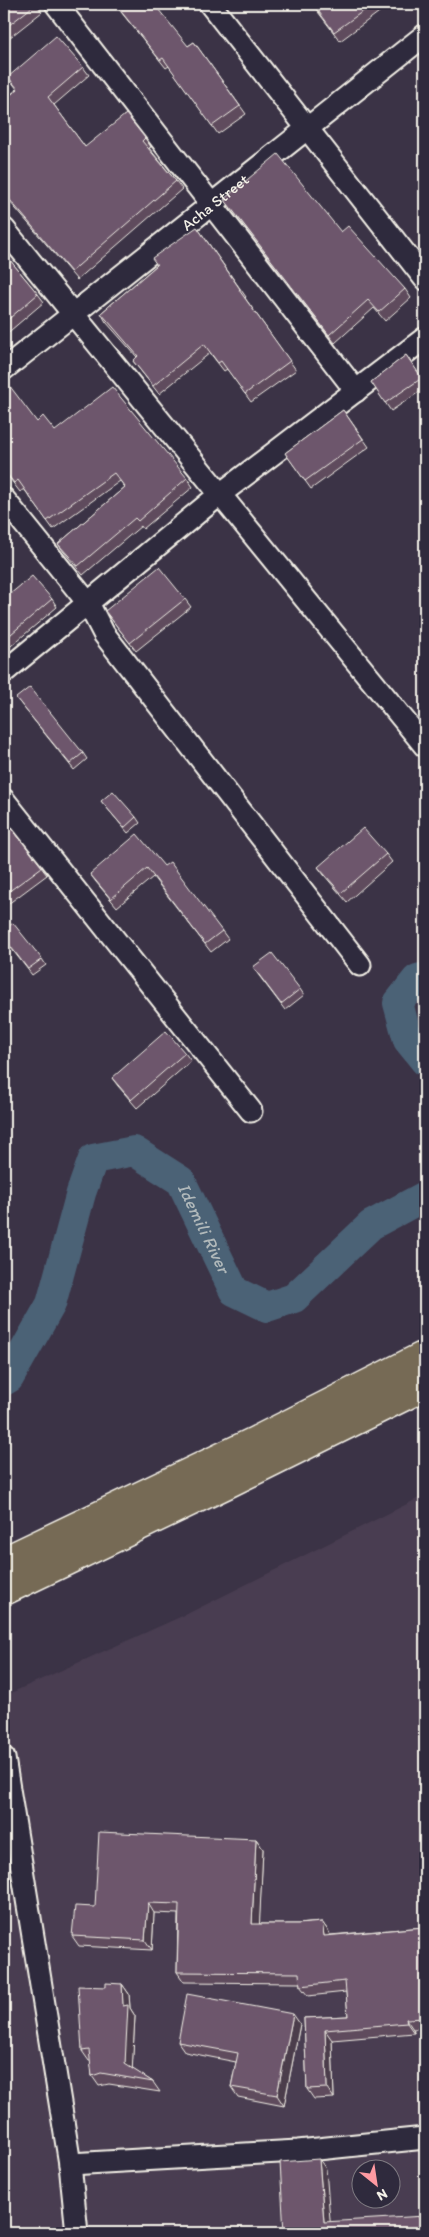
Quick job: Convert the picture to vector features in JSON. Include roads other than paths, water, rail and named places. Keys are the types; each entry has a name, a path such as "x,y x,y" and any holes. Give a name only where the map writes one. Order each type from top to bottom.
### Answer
{"highway":[{"path":"4,1561 253,1442 425,1355"},
{"path":"4,1591 216,1490 425,1386"}],"street":[{"path":"56,4 356,391"},
{"path":"210,4 425,279"},
{"name":"Acha Street","path":"4,368 210,203 425,35"},
{"path":"4,229 425,746"},
{"path":"4,672 219,495 425,338"},
{"path":"4,498 88,603 104,634 360,965"},
{"path":"4,800 251,1111"},
{"path":"4,1758 70,2164 77,2233"},
{"path":"70,2164 298,2151 425,2138"}],"waterway":[{"name":"Idemili River","path":"425,977 417,979 398,1003 408,1040 425,1061"},
{"name":"Idemili River","path":"4,1381 9,1378 51,1304 81,1193 93,1159 134,1151 181,1181 234,1291 267,1307 294,1298 371,1225 425,1196"}]}
